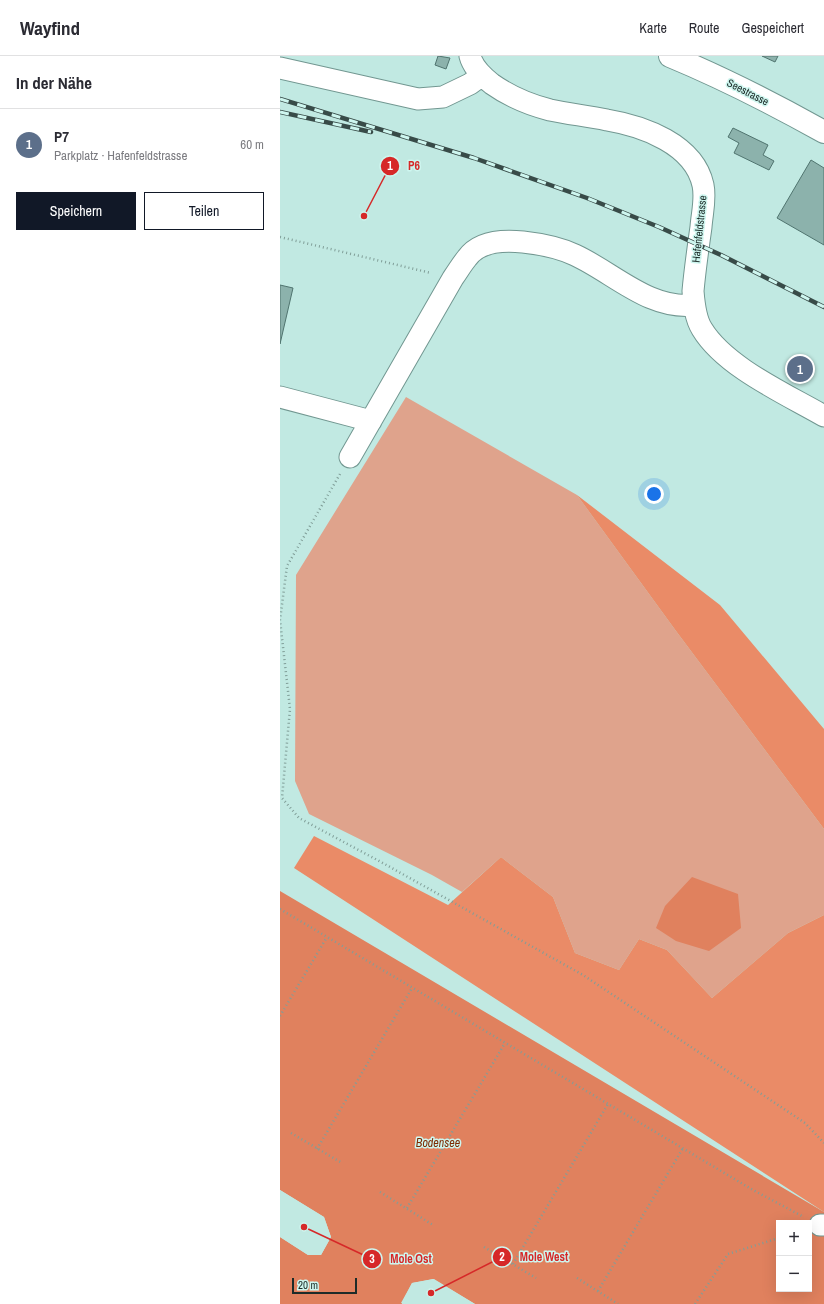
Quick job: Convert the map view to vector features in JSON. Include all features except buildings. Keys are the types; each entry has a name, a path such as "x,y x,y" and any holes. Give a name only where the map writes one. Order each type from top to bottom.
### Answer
{"main road":[{"name":"Seestrasse","path":"670,56 728,82 824,132"}],"street":[{"name":"Hafenfeldstrasse","path":"470,56 481,76 501,90 524,102 550,110 630,125 656,135 673,144 686,156 694,165 703,185 704,201 694,276 694,306 702,329 719,350 750,374 824,416"},
{"path":"280,68 418,99 443,97 470,84 481,76"},
{"path":"350,456 454,278 468,256 482,245 514,241 548,245 575,255 650,298 672,305 694,306"},
{"path":"280,397 371,421"}],"path":[{"path":"280,236 454,278"},
{"path":"350,456 287,566 280,620 290,709 281,799 299,818 583,974 805,1122 824,1143"},
{"path":"280,909 753,1190 822,1225"},
{"path":"280,1016 327,937"},
{"path":"317,1149 412,988"},
{"path":"407,1208 505,1043"},
{"path":"513,1264 608,1104"},
{"path":"291,1133 342,1163"},
{"path":"598,1291 683,1148"},
{"path":"380,1192 433,1225"},
{"path":"695,1304 728,1254 776,1239"},
{"path":"484,1247 536,1278"},
{"path":"577,1278 618,1304"}],"shaded area":[{"path":"406,397 577,495 676,631 824,829 824,915 788,933 712,998 667,950 639,939 619,970 575,953 553,897 501,857 462,892 432,875 309,814 295,781 296,575"},
{"path":"577,495 720,605 824,729 824,829 676,631"},
{"path":"314,836 448,905 501,857 553,897 575,953 619,970 639,939 667,950 712,998 788,933 824,915 824,1212 294,868"}],"water":[{"path":"692,877 738,894 741,928 709,951 676,941 656,928 665,906"},
{"name":"Bodensee","path":"280,891 824,1212 824,1304 475,1304 433,1279 412,1283 402,1304 280,1304 280,1237 308,1255 321,1255 331,1237 324,1217 280,1190"}],"pier":[{"path":"280,1190 324,1217 331,1237 321,1255 308,1255 280,1237 280,1235 308,1253 320,1253 328,1237 322,1218 280,1192"},
{"path":"434,1279 475,1304 471,1304 433,1281 413,1285 404,1304 401,1303 412,1283"}],"railway":[{"path":"280,99 474,158 587,198 659,227 721,255 824,307"},
{"path":"280,112 371,132"}],"place":[{"name":"P6","path":"364,216"},
{"name":"P7","path":"800,369"},
{"name":"Mole Ost","path":"304,1227"},
{"name":"Mole West","path":"431,1293"}]}
